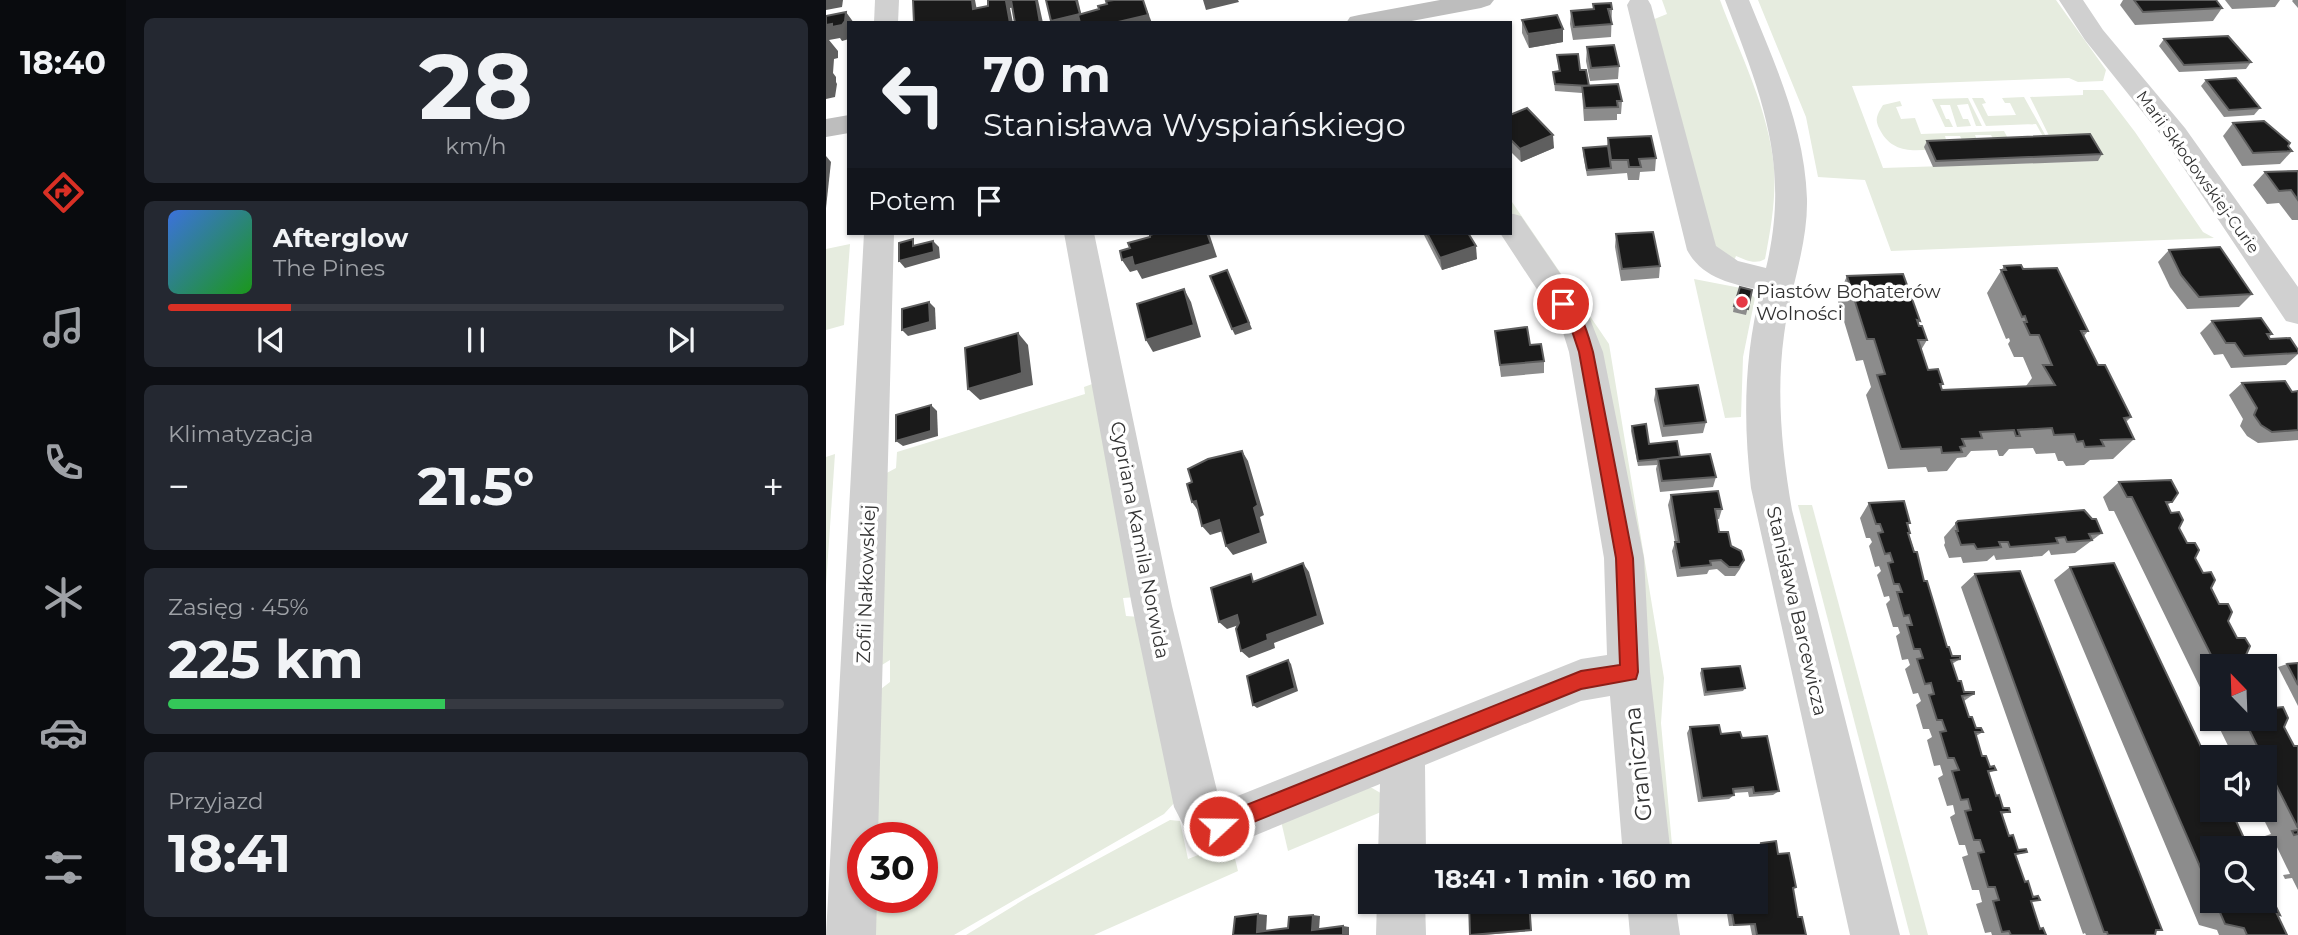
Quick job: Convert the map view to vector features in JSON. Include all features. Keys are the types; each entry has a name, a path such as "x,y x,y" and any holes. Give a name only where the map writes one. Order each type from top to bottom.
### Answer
{"street":[{"path":"886,21 887,0"},
{"path":"1376,21 1480,0"},
{"name":"Stanisława Barcewicza","path":"1737,0 1784,128 1789,154 1791,212 1763,367 1762,421 1766,466 1773,510 1875,935"},
{"name":"Marii Skłodowskiej-Curie","path":"2071,0 2094,35 2175,134 2298,312"},
{"path":"1639,5 1702,250 1710,260 1726,270 1779,282"},
{"path":"826,128 847,124"},
{"name":"Graniczna","path":"1512,227 1576,323 1586,352 1624,558 1629,672 1646,844"},
{"name":"Zofii Nałkowskiej","path":"852,935 879,235"},
{"name":"Cypriana Kamila Norwida","path":"1079,235 1152,606 1196,807 1207,824 1227,824 1403,753"},
{"path":"1402,844 1403,753 1581,680 1629,672"},
{"path":"1401,914 1401,935"},
{"path":"1653,914 1655,935"}],"shaded area":[{"path":"1662,0 1720,0 1753,82 1766,125 1774,168 1771,225 1765,259 1761,261 1750,261 1736,256 1733,263 1713,246 1652,20 1667,14"},
{"path":"1758,0 2056,0 2106,70 2103,81 2078,82 2069,78 1852,86 1883,168 2097,161 2052,142 2030,97 2083,95 2083,90 2103,90 2203,232 2214,238 1891,251 1865,180 1818,177 1806,117"},
{"path":"2024,97 2048,140 2045,140 2036,124 1986,126 1972,98 1983,98 1986,103 1982,104 1988,116 2016,115 2010,103 2005,103 2002,98"},
{"path":"1968,98 1982,126 1976,126 1968,104 1957,105 1963,119 1968,119 1971,126 1957,127 1950,105 1940,105 1953,127 1945,127 1932,99"},
{"path":"1900,101 1902,106 1896,107 1901,119 1915,118 1921,134 2004,131 2011,144 1996,144 1991,135 1975,135 1979,145 1965,146 1960,136 1945,136 1948,146 1910,150 1893,145 1880,130 1877,120 1883,105"},
{"path":"1512,202 1609,344 1664,678 1661,723 1672,844 1663,844 1581,317 1512,213"},
{"path":"850,244 844,325 826,330 826,249"},
{"path":"1694,279 1746,289 1755,298 1743,357 1741,417 1725,418"},
{"path":"1095,383 1136,597 1123,598 1126,616 1140,617 1176,801 1164,814 954,935 871,935 872,913 938,913 938,822 873,822 877,692 890,682 890,660 877,668 883,475 896,468 897,452 1085,394 1084,387"},
{"path":"835,454 826,585 826,457"},
{"path":"1798,505 1812,505 1928,935 1910,935"},
{"path":"1362,788 1372,788 1384,795 1381,812 1288,851 1281,821"},
{"path":"1170,820 1180,821 1188,859 1231,842 1238,871 1094,935 966,935 1028,897"}],"building":[{"path":"913,0 972,0 973,9 988,6 988,0 1010,0 1006,1 1010,21 914,21"},
{"path":"1011,0 1036,0 1040,21 1015,21"},
{"path":"1046,0 1076,0 1080,14 1051,21"},
{"path":"1143,0 1148,15 1122,21 1080,21 1078,15 1099,9 1098,6 1107,4 1106,1"},
{"path":"2134,0 2216,0 2222,8 2143,12"},
{"path":"1611,3 1612,9 1608,9 1612,24 1574,27 1571,11 1594,9 1593,4"},
{"path":"846,12 842,25 826,25 826,16"},
{"path":"1557,15 1563,29 1528,34 1522,20"},
{"path":"2228,36 2251,62 2184,65 2164,39"},
{"path":"1614,45 1619,66 1591,68 1587,47"},
{"path":"1578,54 1580,70 1586,70 1589,86 1555,84 1553,72 1560,71 1557,55"},
{"path":"2236,78 2260,108 2229,110 2206,80"},
{"path":"1618,84 1622,101 1617,101 1618,107 1585,108 1582,86"},
{"path":"1527,108 1553,135 1520,149 1512,141 1512,114"},
{"path":"2264,121 2290,143 2288,146 2292,151 2253,153 2233,123"},
{"path":"2090,134 2102,154 1936,161 1927,141"},
{"path":"1651,136 1656,158 1639,159 1641,167 1629,167 1628,160 1611,160 1608,138"},
{"path":"1608,146 1611,168 1587,170 1583,148"},
{"path":"2298,171 2298,200 2291,190 2279,191 2265,172"},
{"path":"1653,232 1660,266 1622,269 1616,234"},
{"path":"1208,235 1211,244 1134,266 1132,257 1122,260 1120,251 1130,248 1128,243 1150,237"},
{"path":"1428,235 1469,235 1476,246 1440,258"},
{"path":"913,239 913,246 933,241 934,252 899,261 899,243"},
{"path":"2220,247 2252,294 2199,297 2181,275 2169,250"},
{"path":"2021,265 2023,269 2057,268 2088,331 2081,331 2098,365 2105,365 2131,417 2124,418 2134,439 2101,440 2104,446 2085,447 2083,441 2077,442 2074,434 2054,435 2052,428 2018,430 2020,436 2016,436 2014,430 1980,432 1982,438 1962,439 1965,446 1960,447 1962,452 1942,453 1941,447 1901,449 1877,375 1885,374 1874,339 1867,339 1847,276 1903,274 1920,321 1917,320 1919,326 1922,326 1927,340 1918,340 1928,370 1938,369 1943,384 1940,384 1942,390 2055,385 2043,365 2052,365 2039,335 2030,335 2024,322 2027,322 2025,316 2022,317 2001,270 2006,270 2004,266"},
{"path":"1227,270 1249,323 1232,329 1210,276"},
{"name":"Piastów Bohaterów Wolności","path":"1740,287 1752,290 1748,309 1734,306"},
{"path":"1184,289 1194,325 1146,340 1137,304"},
{"path":"929,302 930,322 902,330 902,309"},
{"path":"2261,318 2272,334 2267,334 2270,339 2290,338 2298,353 2244,356 2235,343 2226,343 2212,321"},
{"path":"1527,327 1530,345 1541,344 1544,361 1500,365 1495,331"},
{"path":"1018,333 1022,373 968,389 965,348"},
{"path":"2285,381 2292,392 2298,391 2298,430 2272,432 2261,425 2254,415 2257,408 2242,383"},
{"path":"1698,385 1706,422 1664,426 1656,389"},
{"path":"931,405 931,431 896,441 896,415"},
{"path":"1646,424 1649,444 1677,441 1680,457 1638,461 1632,426"},
{"path":"1242,451 1258,505 1254,508 1261,533 1226,546 1219,520 1202,526 1196,501 1192,502 1187,484 1192,482 1188,469 1208,459"},
{"path":"1710,454 1716,477 1662,481 1658,459"},
{"path":"2171,480 2178,493 2172,502 2166,502 2171,513 2179,512 2183,520 2179,528 2187,543 2195,543 2199,550 2195,558 2203,573 2211,572 2215,580 2211,588 2219,604 2228,604 2232,612 2228,621 2237,638 2245,638 2250,646 2246,654 2210,654 2132,497 2127,497 2119,482"},
{"path":"1718,491 1722,509 1715,509 1719,532 1728,532 1731,546 1741,551 1744,560 1739,567 1729,567 1721,560 1710,561 1711,565 1680,568 1675,542 1679,542 1671,495"},
{"path":"1904,501 1910,523 1907,523 1908,533 1914,552 1917,552 1924,581 1927,581 1947,647 1952,656 1960,656 1960,659 1951,660 1958,681 1961,681 1964,692 1974,692 1962,696 1969,717 1972,717 1976,728 1981,728 1983,732 1975,732 1982,756 1986,756 1990,767 1994,766 1996,770 1988,771 1996,796 1999,795 2003,808 2009,808 2010,812 2001,812 2009,836 2013,835 2018,850 2026,849 2027,852 2015,854 2033,897 2038,896 2040,900 2031,901 2040,929 2043,928 2046,935 2011,935 2009,931 2002,932 1993,901 1999,900 1995,887 1988,887 1978,853 1984,852 1980,840 1974,840 1965,811 1971,810 1968,799 1961,800 1952,771 1959,770 1954,758 1948,758 1940,732 1946,731 1942,720 1937,720 1929,695 1934,694 1931,683 1925,684 1917,659 1923,658 1920,649 1914,649 1907,625 1912,625 1909,615 1904,616 1897,592 1902,592 1899,584 1894,584 1888,563 1893,562 1890,553 1885,554 1878,533 1883,532 1880,524 1876,524 1869,503"},
{"path":"2084,510 2092,519 2096,519 2102,533 2089,534 2092,540 2067,542 2065,537 2056,538 2058,543 2010,547 2008,542 1999,542 2001,547 1977,549 1974,544 1961,545 1956,531 1958,521"},
{"path":"1303,563 1318,616 1267,635 1268,640 1241,651 1236,629 1239,623 1237,615 1219,622 1211,588 1251,574 1253,582"},
{"path":"2114,563 2200,745 2200,822 2237,822 2243,836 2200,836 2200,866 2070,567"},
{"path":"2020,571 2162,930 2156,930 2155,935 2108,935 2104,932 1975,574"},
{"path":"1288,660 1295,688 1253,705 1247,676"},
{"path":"2298,663 2298,685 2287,664"},
{"path":"1740,666 1745,688 1706,692 1702,669"},
{"path":"2283,707 2288,718 2284,727 2294,746 2298,746 2298,828 2277,787 2277,745 2257,745 2250,732 2277,732 2277,708"},
{"path":"1719,725 1721,734 1740,732 1742,738 1767,736 1779,791 1754,793 1753,787 1733,789 1734,795 1702,798 1690,727"},
{"path":"1776,841 1778,854 1789,853 1796,887 1793,888 1798,917 1802,917 1806,935 1757,935 1755,924 1734,925 1732,914 1768,914 1768,844 1761,843"},
{"path":"2277,909 2287,935 2247,935 2244,928 2225,924 2220,913 2277,913"},
{"path":"1258,914 1257,932 1288,928 1289,917 1313,915 1312,930 1343,926 1343,935 1233,935 1235,917"},
{"path":"1469,914 1530,914 1531,930 1470,935"}],"place":[{"name":"Piastów Bohaterów Wolności","path":"1742,302"}],"route":[{"path":"1219,826 1581,680 1629,672 1624,558 1586,352 1576,323 1563,304"}]}
